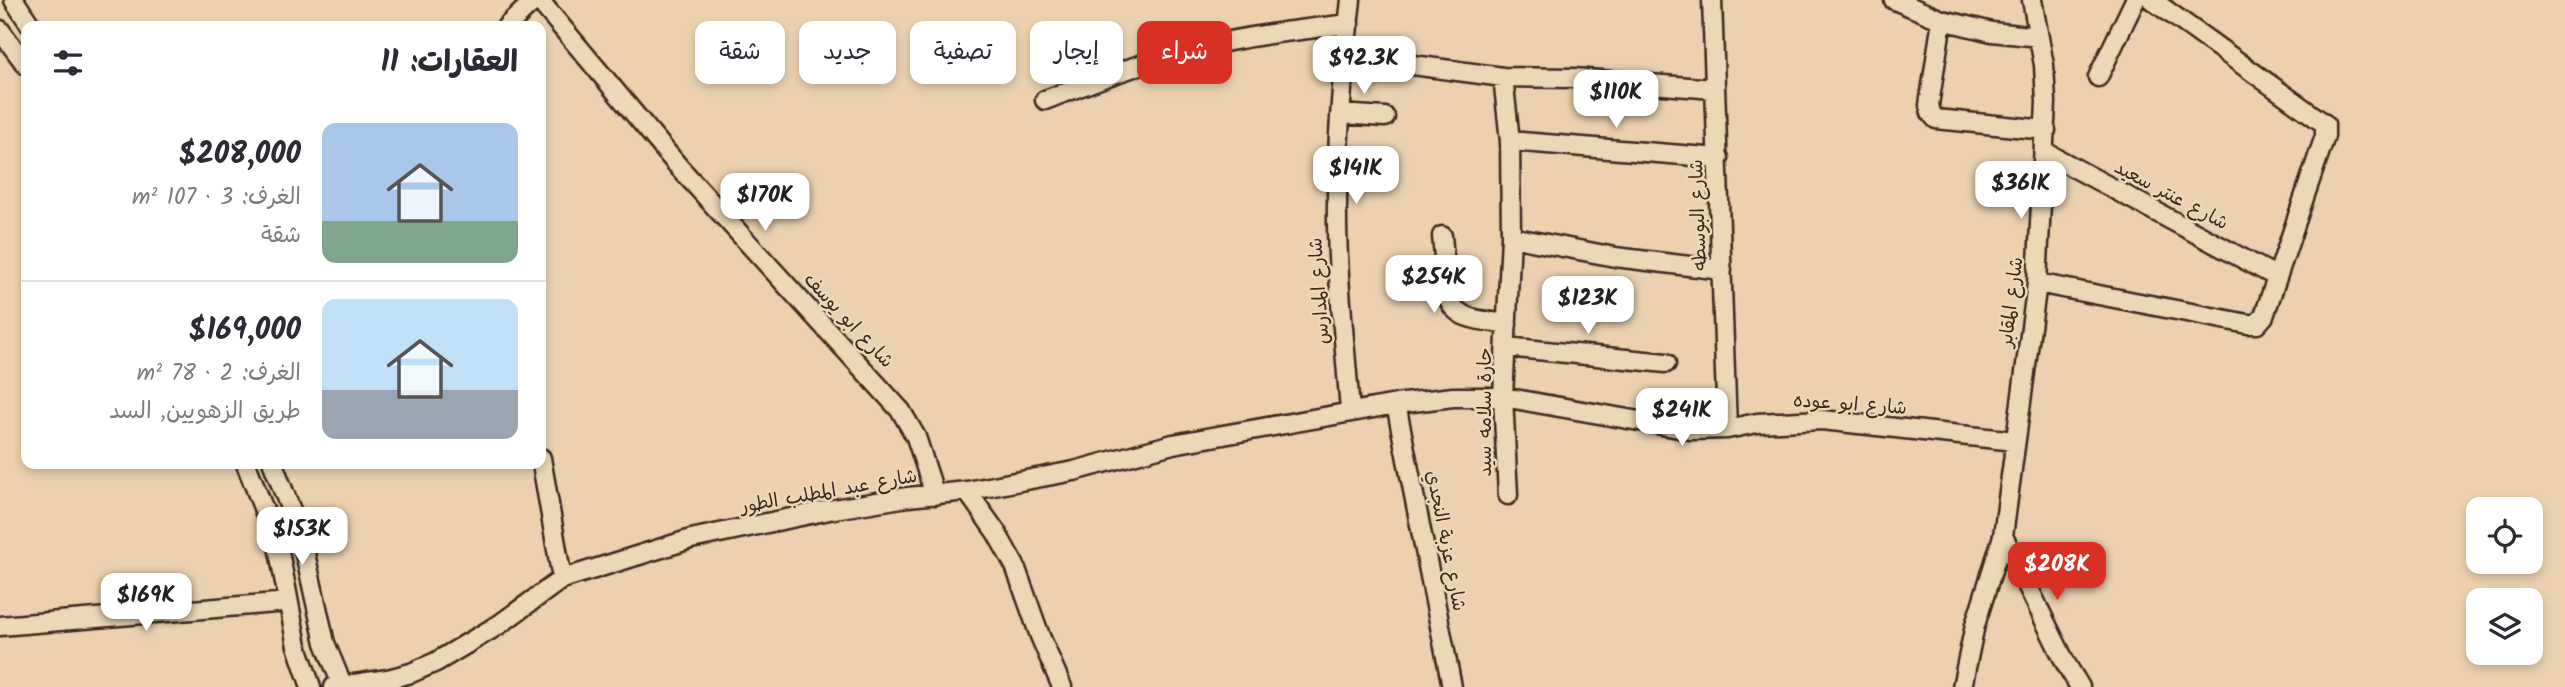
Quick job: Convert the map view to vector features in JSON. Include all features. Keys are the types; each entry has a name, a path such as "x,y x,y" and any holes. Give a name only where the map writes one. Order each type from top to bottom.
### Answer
{"street":[{"path":"14,0 28,21"},
{"path":"513,21 537,0"},
{"name":"شارع ابو يوسف","path":"537,0 679,167 901,411 916,437 935,495"},
{"name":"شارع المدارس","path":"1350,411 1338,266 1336,203 1345,56 1352,0"},
{"path":"1894,0 1942,20 1992,32 2039,37"},
{"name":"شارع المقابر","path":"1962,687 1978,614 2003,536 2037,283 2046,130 2044,65 2032,0"},
{"path":"2098,77 2135,0"},
{"path":"2037,283 2253,325 2258,324 2264,316 2325,136 2325,124 2152,0"},
{"name":"شارع البوسطه","path":"1709,1 1719,158 1727,429"},
{"path":"1942,20 1930,105 1931,113 1936,119 2046,130"},
{"path":"1045,100 1118,71 1194,49 1270,33 1349,24"},
{"path":"0,30 21,58"},
{"path":"1345,56 1450,72 1585,78 1714,89"},
{"name":"حارة سلامه سيد","path":"1503,76 1510,141 1511,237 1503,397 1508,495"},
{"path":"1341,114 1385,117"},
{"path":"1510,141 1719,158"},
{"name":"شارع عنتر سعيد","path":"2045,152 2277,278"},
{"path":"1442,236 1451,306 1458,315 1507,324"},
{"path":"1511,237 1615,257 1722,270"},
{"path":"1506,347 1666,363"},
{"name":"شارع ابو عوده","path":"1350,411 1453,397 1503,397 1690,430 1822,420 2015,441"},
{"name":"شارع عزبة النجدي","path":"1396,404 1452,687"},
{"name":"شارع عبد المطلب الطور","path":"340,687 388,679 436,662 500,624 562,579 691,539 834,509 967,491 1073,471 1173,444 1350,411"},
{"path":"248,469 278,546 297,646 311,687"},
{"path":"275,469 301,536 322,632 340,687"},
{"path":"543,469 562,579"},
{"path":"967,491 996,532 1015,566 1062,687"},
{"path":"2003,536 2080,687"},
{"path":"0,626 288,602"}]}
